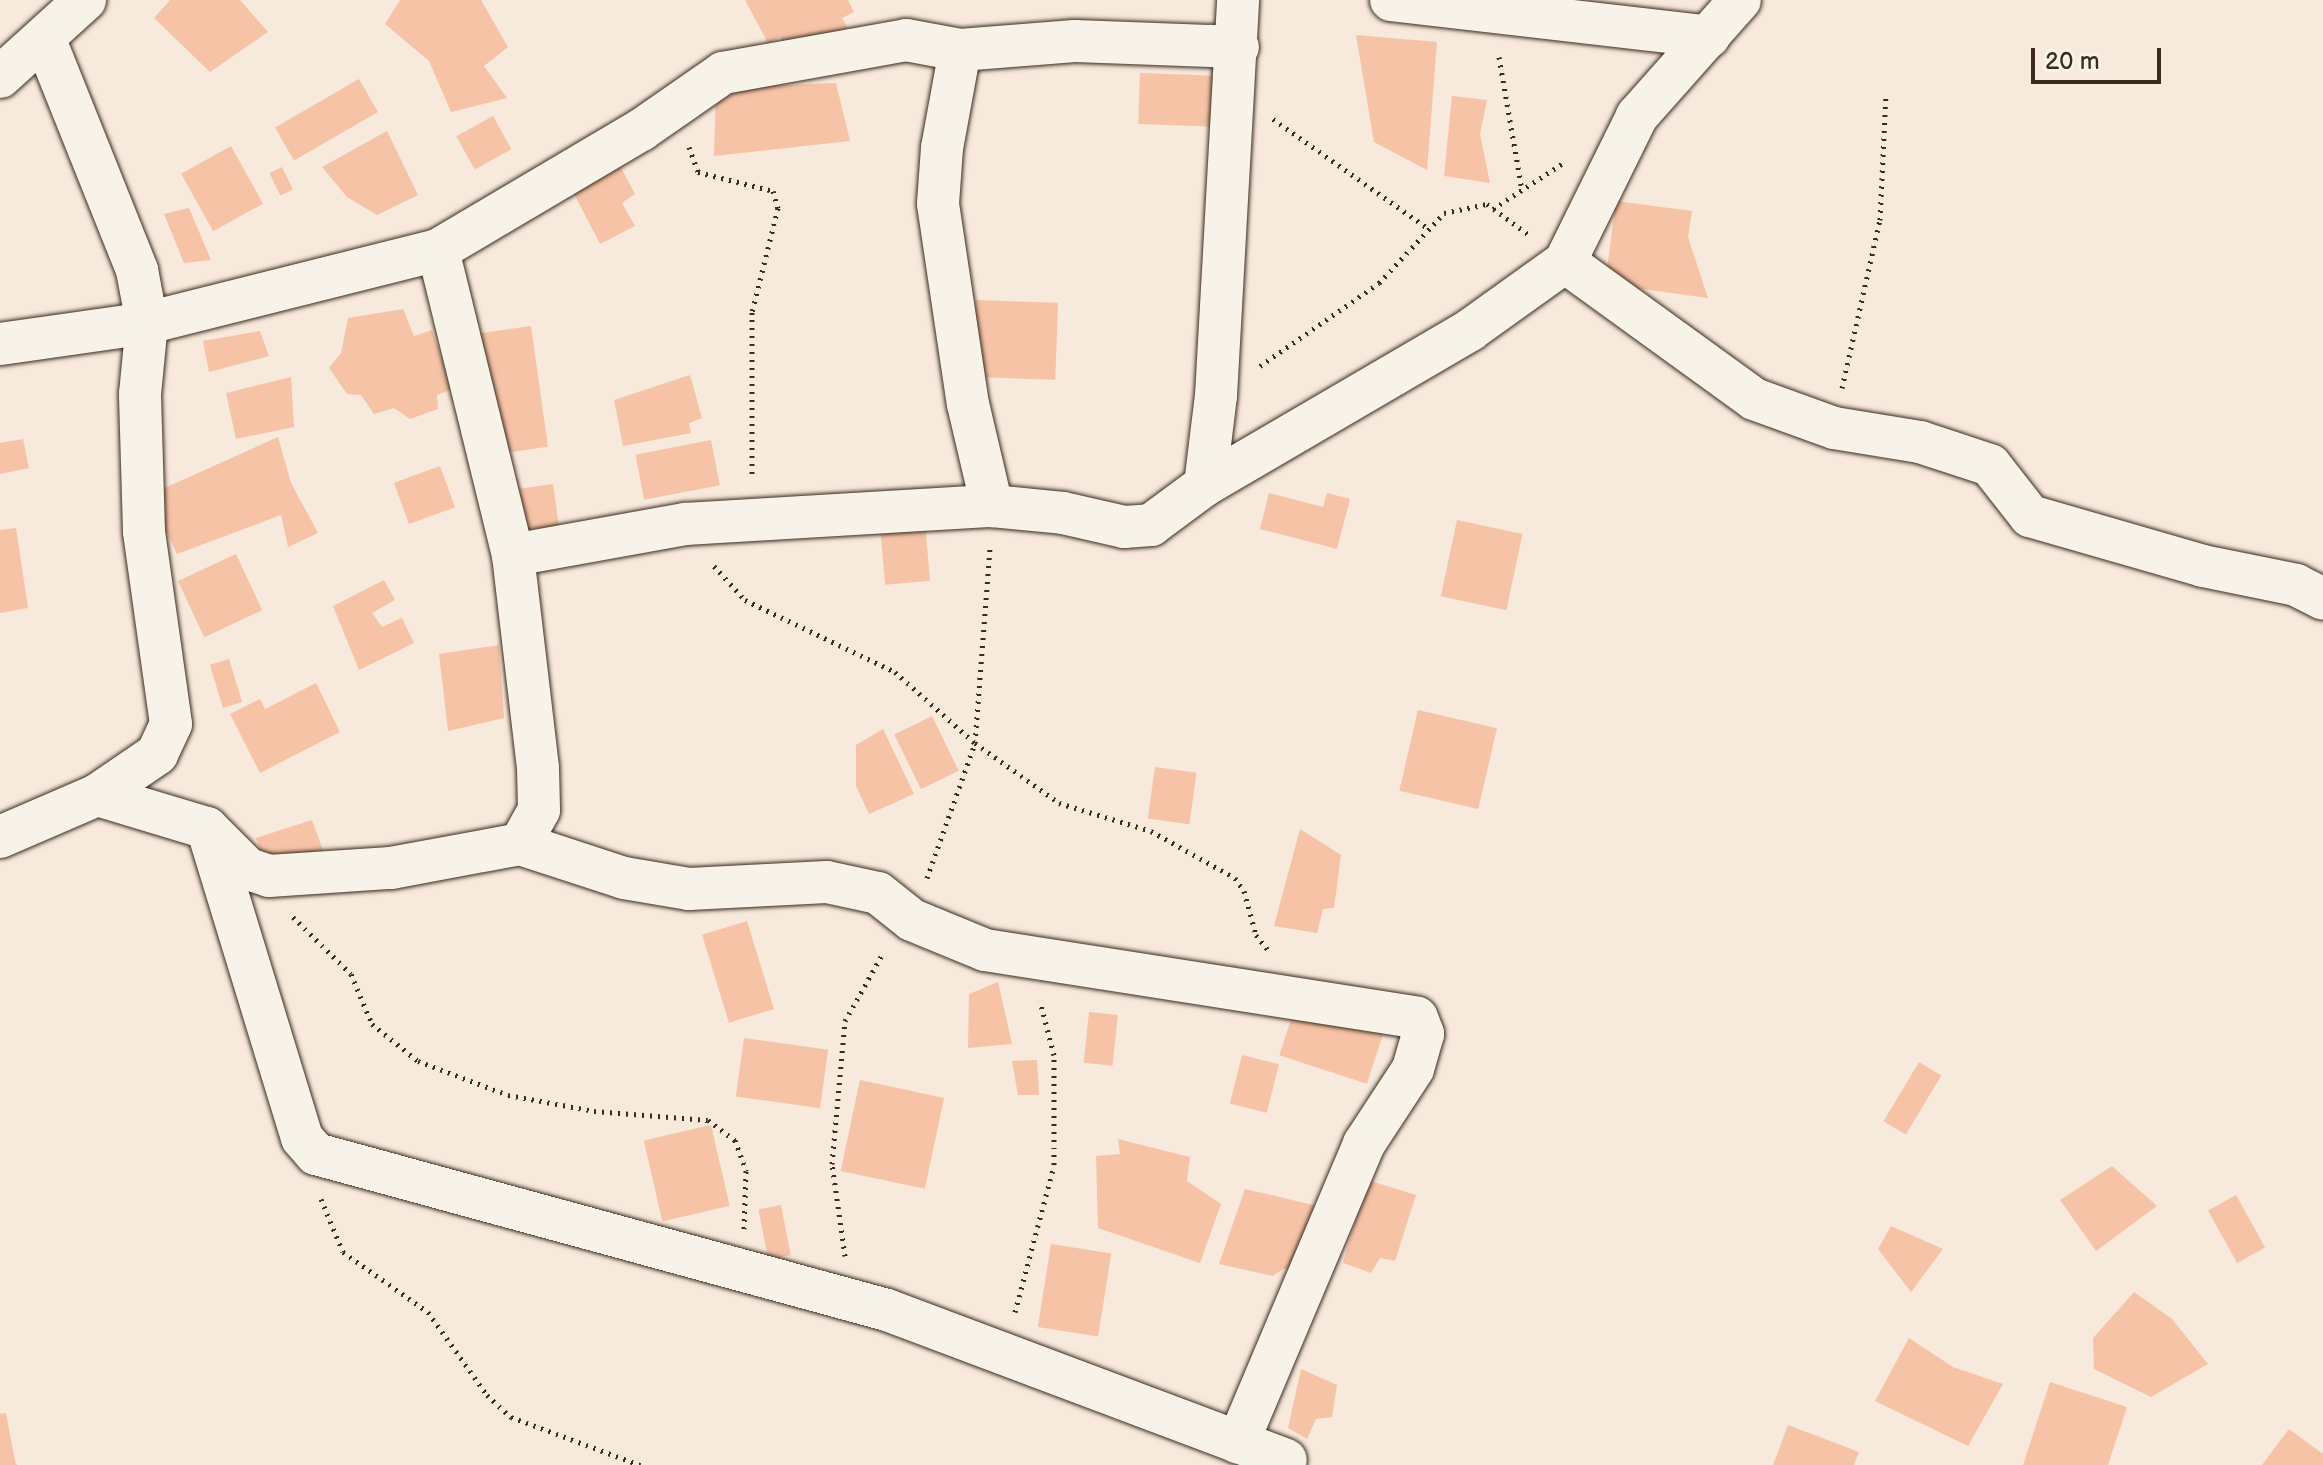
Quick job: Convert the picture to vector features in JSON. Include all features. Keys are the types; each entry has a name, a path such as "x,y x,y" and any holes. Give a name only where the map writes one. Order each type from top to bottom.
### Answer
{"street":[{"path":"0,77 85,0"},
{"path":"1205,485 1216,396 1237,68 1238,0"},
{"path":"1391,0 1709,37"},
{"path":"513,555 685,524 992,506 1063,513 1124,527 1151,525 1205,485 1470,330 1565,262 1637,116 1740,0"},
{"path":"0,837 97,795 157,754 171,724 144,531 140,394 147,323 137,270 44,38"},
{"path":"0,344 147,323 438,250 675,108 723,73 906,40 960,50 1075,41 1237,68"},
{"path":"960,50 942,148 938,204 968,404 992,506"},
{"path":"438,250 513,555 539,810 520,844"},
{"path":"1565,262 1754,399 1834,428 1920,442 1990,465 2030,516 2052,524 2296,585 2323,599"},
{"path":"97,795 207,828 248,869 269,876 391,868 520,844 624,878 689,889 827,882 878,893 908,917 985,950 1417,1018 1422,1024 1413,1069 1364,1144 1238,1442"},
{"path":"207,828 306,1148 851,1300 1004,1353 1286,1460"}],"path":[{"path":"1481,11 1496,42 1522,190"},
{"path":"1237,68 1313,151 1429,229"},
{"path":"1834,428 1880,220 1886,93"},
{"path":"675,108 698,172 773,191 778,208 752,312 752,518"},
{"path":"1216,396 1379,283 1444,213 1487,204 1565,262"},
{"path":"851,1300 832,1164 845,1021 908,917 975,743 992,506"},
{"path":"685,524 723,579 745,600 895,672 975,743 1059,803 1151,831 1235,878 1244,891 1256,935 1277,960"},
{"path":"248,869 346,968 372,1024 418,1061 508,1095 594,1111 708,1120 735,1140 746,1171 742,1270"},
{"path":"1004,1353 1054,1165 1054,1055 1029,957"},
{"path":"306,1148 343,1252 428,1312 487,1395 511,1417 640,1465"}],"building":[{"path":"170,0 240,0 268,32 210,72 154,18"},
{"path":"400,0 481,0 508,47 484,66 507,98 451,112 429,61 385,24"},
{"path":"745,0 848,0 854,12 842,18 848,28 791,57 780,37 768,43"},
{"path":"1356,35 1437,42 1427,170 1374,142"},
{"path":"1140,73 1232,76 1230,127 1138,124"},
{"path":"359,79 378,112 294,160 275,128"},
{"path":"836,83 850,141 714,156 716,88"},
{"path":"1452,96 1487,100 1480,134 1490,183 1444,176"},
{"path":"493,116 511,149 475,170 456,136"},
{"path":"387,131 418,195 377,215 347,197 322,167"},
{"path":"231,146 263,204 213,231 181,174"},
{"path":"619,164 635,194 622,203 635,226 600,244 572,190"},
{"path":"282,167 293,189 280,196 269,173"},
{"path":"1616,201 1692,211 1688,237 1708,298 1605,284"},
{"path":"189,208 211,260 184,263 164,214"},
{"path":"976,300 1058,303 1055,380 973,377"},
{"path":"403,309 414,336 432,330 452,389 437,395 438,409 410,419 394,408 374,414 361,395 347,394 329,368 341,353 348,318"},
{"path":"531,326 548,447 488,455 471,334"},
{"path":"260,331 269,356 209,372 203,341"},
{"path":"690,375 702,418 689,423 691,433 623,446 614,400"},
{"path":"291,377 294,427 236,439 226,393"},
{"path":"278,437 291,483 318,533 288,547 281,515 177,554 149,495"},
{"path":"23,439 29,468 0,474 0,443"},
{"path":"711,440 720,485 644,500 635,455"},
{"path":"440,466 455,507 409,524 394,483"},
{"path":"553,484 560,533 526,537 519,489"},
{"path":"1269,493 1323,507 1327,493 1350,499 1337,549 1260,529"},
{"path":"1457,520 1523,534 1506,610 1441,596"},
{"path":"925,523 930,581 885,585 880,527"},
{"path":"16,528 28,608 0,613 0,530"},
{"path":"236,554 262,610 204,637 178,581"},
{"path":"384,580 395,600 372,613 382,627 402,618 414,643 359,670 333,606"},
{"path":"499,645 504,718 448,731 439,654"},
{"path":"229,659 242,702 223,708 210,665"},
{"path":"316,683 340,732 260,773 230,714 260,699 265,709"},
{"path":"1418,710 1497,728 1478,809 1399,791"},
{"path":"932,716 959,771 921,789 894,734"},
{"path":"883,729 914,794 869,814 856,786 856,745"},
{"path":"1155,767 1197,773 1189,824 1148,818"},
{"path":"312,820 325,856 268,870 256,838"},
{"path":"1300,829 1341,855 1334,908 1323,909 1317,933 1274,926"},
{"path":"747,921 774,1009 729,1023 702,935"},
{"path":"998,982 1012,1044 968,1048 969,994"},
{"path":"1297,1001 1384,1029 1367,1084 1279,1055"},
{"path":"1089,1012 1118,1015 1113,1066 1084,1063"},
{"path":"744,1038 828,1050 820,1108 736,1096"},
{"path":"1242,1055 1279,1064 1267,1113 1230,1104"},
{"path":"1037,1060 1039,1095 1018,1095 1012,1061"},
{"path":"1919,1062 1941,1075 1906,1135 1883,1121"},
{"path":"860,1080 944,1098 925,1189 841,1171"},
{"path":"711,1125 730,1206 662,1221 644,1141"},
{"path":"1118,1139 1190,1157 1187,1181 1221,1204 1200,1263 1098,1228 1096,1156 1120,1154"},
{"path":"2112,1166 2157,1206 2096,1251 2060,1200"},
{"path":"1367,1180 1416,1195 1395,1261 1380,1258 1371,1273 1343,1263"},
{"path":"1245,1189 1322,1207 1302,1270 1283,1269 1273,1276 1219,1264"},
{"path":"2236,1195 2265,1247 2237,1263 2208,1211"},
{"path":"781,1205 791,1255 768,1259 758,1209"},
{"path":"1891,1226 1943,1249 1911,1292 1878,1249"},
{"path":"1051,1244 1111,1254 1098,1337 1038,1327"},
{"path":"2134,1292 2172,1319 2208,1364 2151,1397 2094,1369 2093,1338"},
{"path":"1909,1338 1953,1367 2003,1384 1968,1446 1875,1401"},
{"path":"1301,1369 1337,1385 1332,1417 1316,1419 1307,1439 1288,1428"},
{"path":"2050,1382 2127,1407 2108,1465 2023,1465"},
{"path":"6,1413 17,1465 0,1465 0,1414"},
{"path":"1788,1425 1859,1452 1854,1465 1773,1465"},
{"path":"2289,1429 2323,1454 2323,1465 2262,1465"}]}
